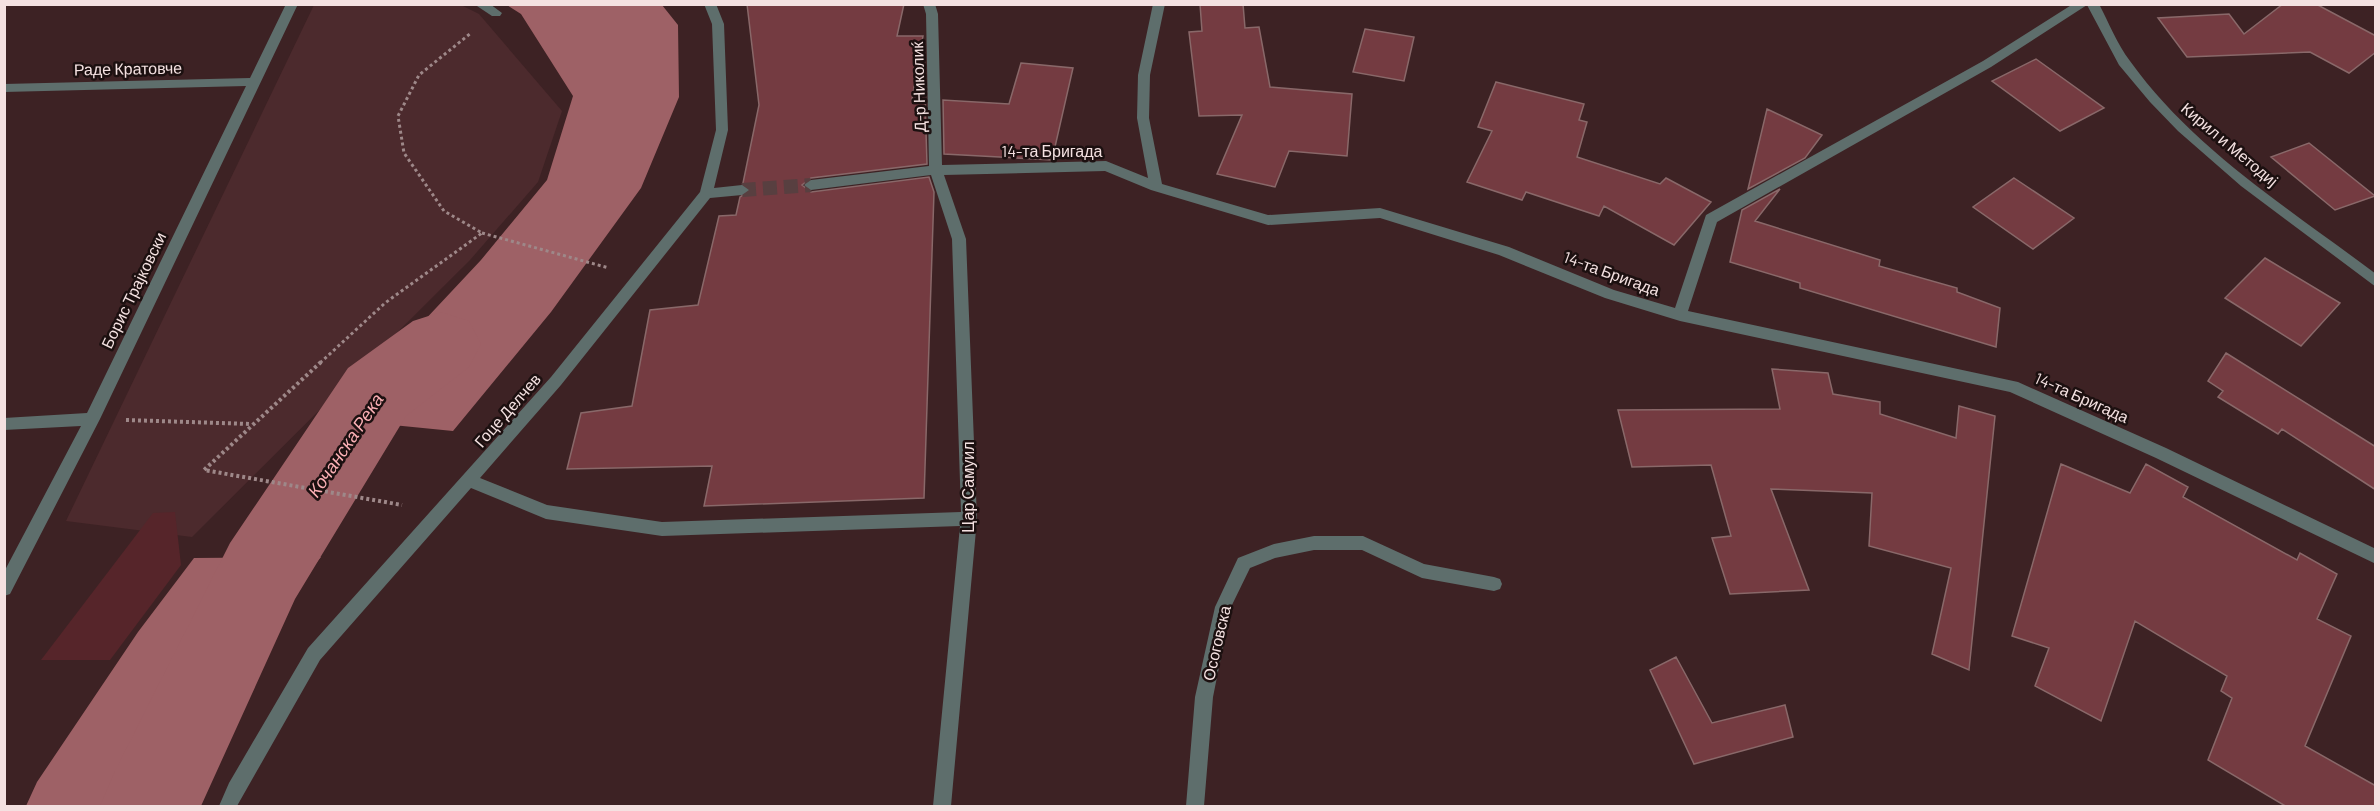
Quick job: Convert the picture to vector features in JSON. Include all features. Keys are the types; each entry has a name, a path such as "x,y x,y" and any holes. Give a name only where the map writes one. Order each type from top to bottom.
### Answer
{"street":[{"name":"Борис Трајковски","path":"4,589 92,419 292,4"},
{"path":"480,4 496,13"},
{"name":"Гоце Делчев","path":"228,807 235,789 314,654 556,381 706,194 722,130 718,24 710,4"},
{"name":"Д-р Николиќ","path":"929,4 932,14 936,170"},
{"path":"1156,187 1143,118 1144,75 1159,4"},
{"path":"1680,315 1711,219 1987,64 2082,4"},
{"name":"Кирил и Методиј","path":"2093,4 2127,67 2160,106 2255,188 2376,282"},
{"name":"Раде Кратовче","path":"4,88 253,82"},
{"name":"14-та Бригада","path":"811,185 936,170 1106,166 1156,187 1268,220 1380,213 1504,252 1610,294 1680,315 2013,386 2161,453 2376,556"},
{"name":"Цар Самуил","path":"936,170 959,239 969,519 942,807"},
{"path":"706,194 742,190"},
{"path":"4,424 92,419"},
{"path":"469,480 546,512 662,529 969,519"},
{"name":"Осоговска","path":"1195,807 1206,686 1222,607 1244,563 1274,550 1314,543 1363,543 1422,570 1494,584"}],"path":[{"path":"496,13 419,75 398,116 404,153 444,212 482,233 639,276"},
{"path":"438,512 204,470 385,303 482,233"},
{"path":"92,419 252,424"}],"shaded area":[{"path":"314,5 461,5 479,14 562,111 538,182 470,260 192,537 66,521"},
{"path":"507,5 662,5 678,25 679,97 641,188 551,312 453,431 332,419 481,260 547,180 573,96 521,14"},
{"path":"175,512 181,565 110,660 41,660 153,513"},
{"path":"321,557 254,635 177,806 26,806 37,782 138,632 194,558"}],"building":[{"path":"747,4 904,4 897,36 923,36 912,99 925,99 927,164 811,178 802,185 811,192 929,177 934,192 924,498 704,506 712,466 567,469 581,413 632,406 650,310 698,305 719,216 736,215 740,197 751,190 743,183 759,105"},
{"path":"1200,4 1243,4 1245,28 1259,27 1270,87 1352,94 1347,156 1289,151 1275,187 1217,174 1242,115 1199,116 1189,32 1202,31"},
{"path":"2283,4 2316,4 2376,36 2376,52 2349,73 2310,52 2187,57 2158,18 2229,14 2244,34"},
{"path":"1365,29 1414,37 1404,81 1353,72"},
{"path":"2036,59 2104,108 2060,131 1992,81"},
{"path":"1021,63 1073,68 1052,160 944,154 943,100 1009,104"},
{"path":"1496,82 1584,104 1579,120 1587,122 1577,157 1660,184 1666,178 1711,202 1674,245 1604,206 1599,216 1526,192 1522,200 1467,182 1492,131 1478,127"},
{"path":"1767,109 1822,135 1805,158 1748,189"},
{"path":"2309,143 2375,196 2335,210 2271,157"},
{"path":"2014,178 2074,218 2033,249 1973,207"},
{"path":"1780,189 1755,221 1880,260 1879,266 1957,288 1957,292 2000,308 1996,347 1800,288 1800,283 1730,262 1742,210"},
{"path":"2265,258 2340,303 2301,346 2225,298"},
{"path":"2226,353 2376,447 2376,490 2282,429 2278,434 2218,397 2223,391 2208,381"},
{"path":"1772,369 1828,373 1833,394 1880,402 1880,414 1956,438 1959,406 1995,416 1969,670 1932,654 1951,568 1869,546 1872,493 1771,489 1809,590 1730,594 1712,538 1731,536 1711,465 1632,467 1618,410 1780,409"},
{"path":"2061,464 2130,493 2146,464 2188,487 2183,497 2297,560 2300,553 2337,574 2317,619 2351,636 2305,746 2376,786 2376,807 2287,807 2208,760 2232,698 2221,691 2227,676 2135,621 2101,721 2035,686 2049,648 2012,636"},
{"path":"1676,657 1712,723 1785,705 1793,737 1694,764 1650,670"}],"waterway":[{"name":"Кочанска Река","path":"150,806 262,572 377,392 441,344"}],"tunnel":[{"path":"742,190 811,185"}]}
